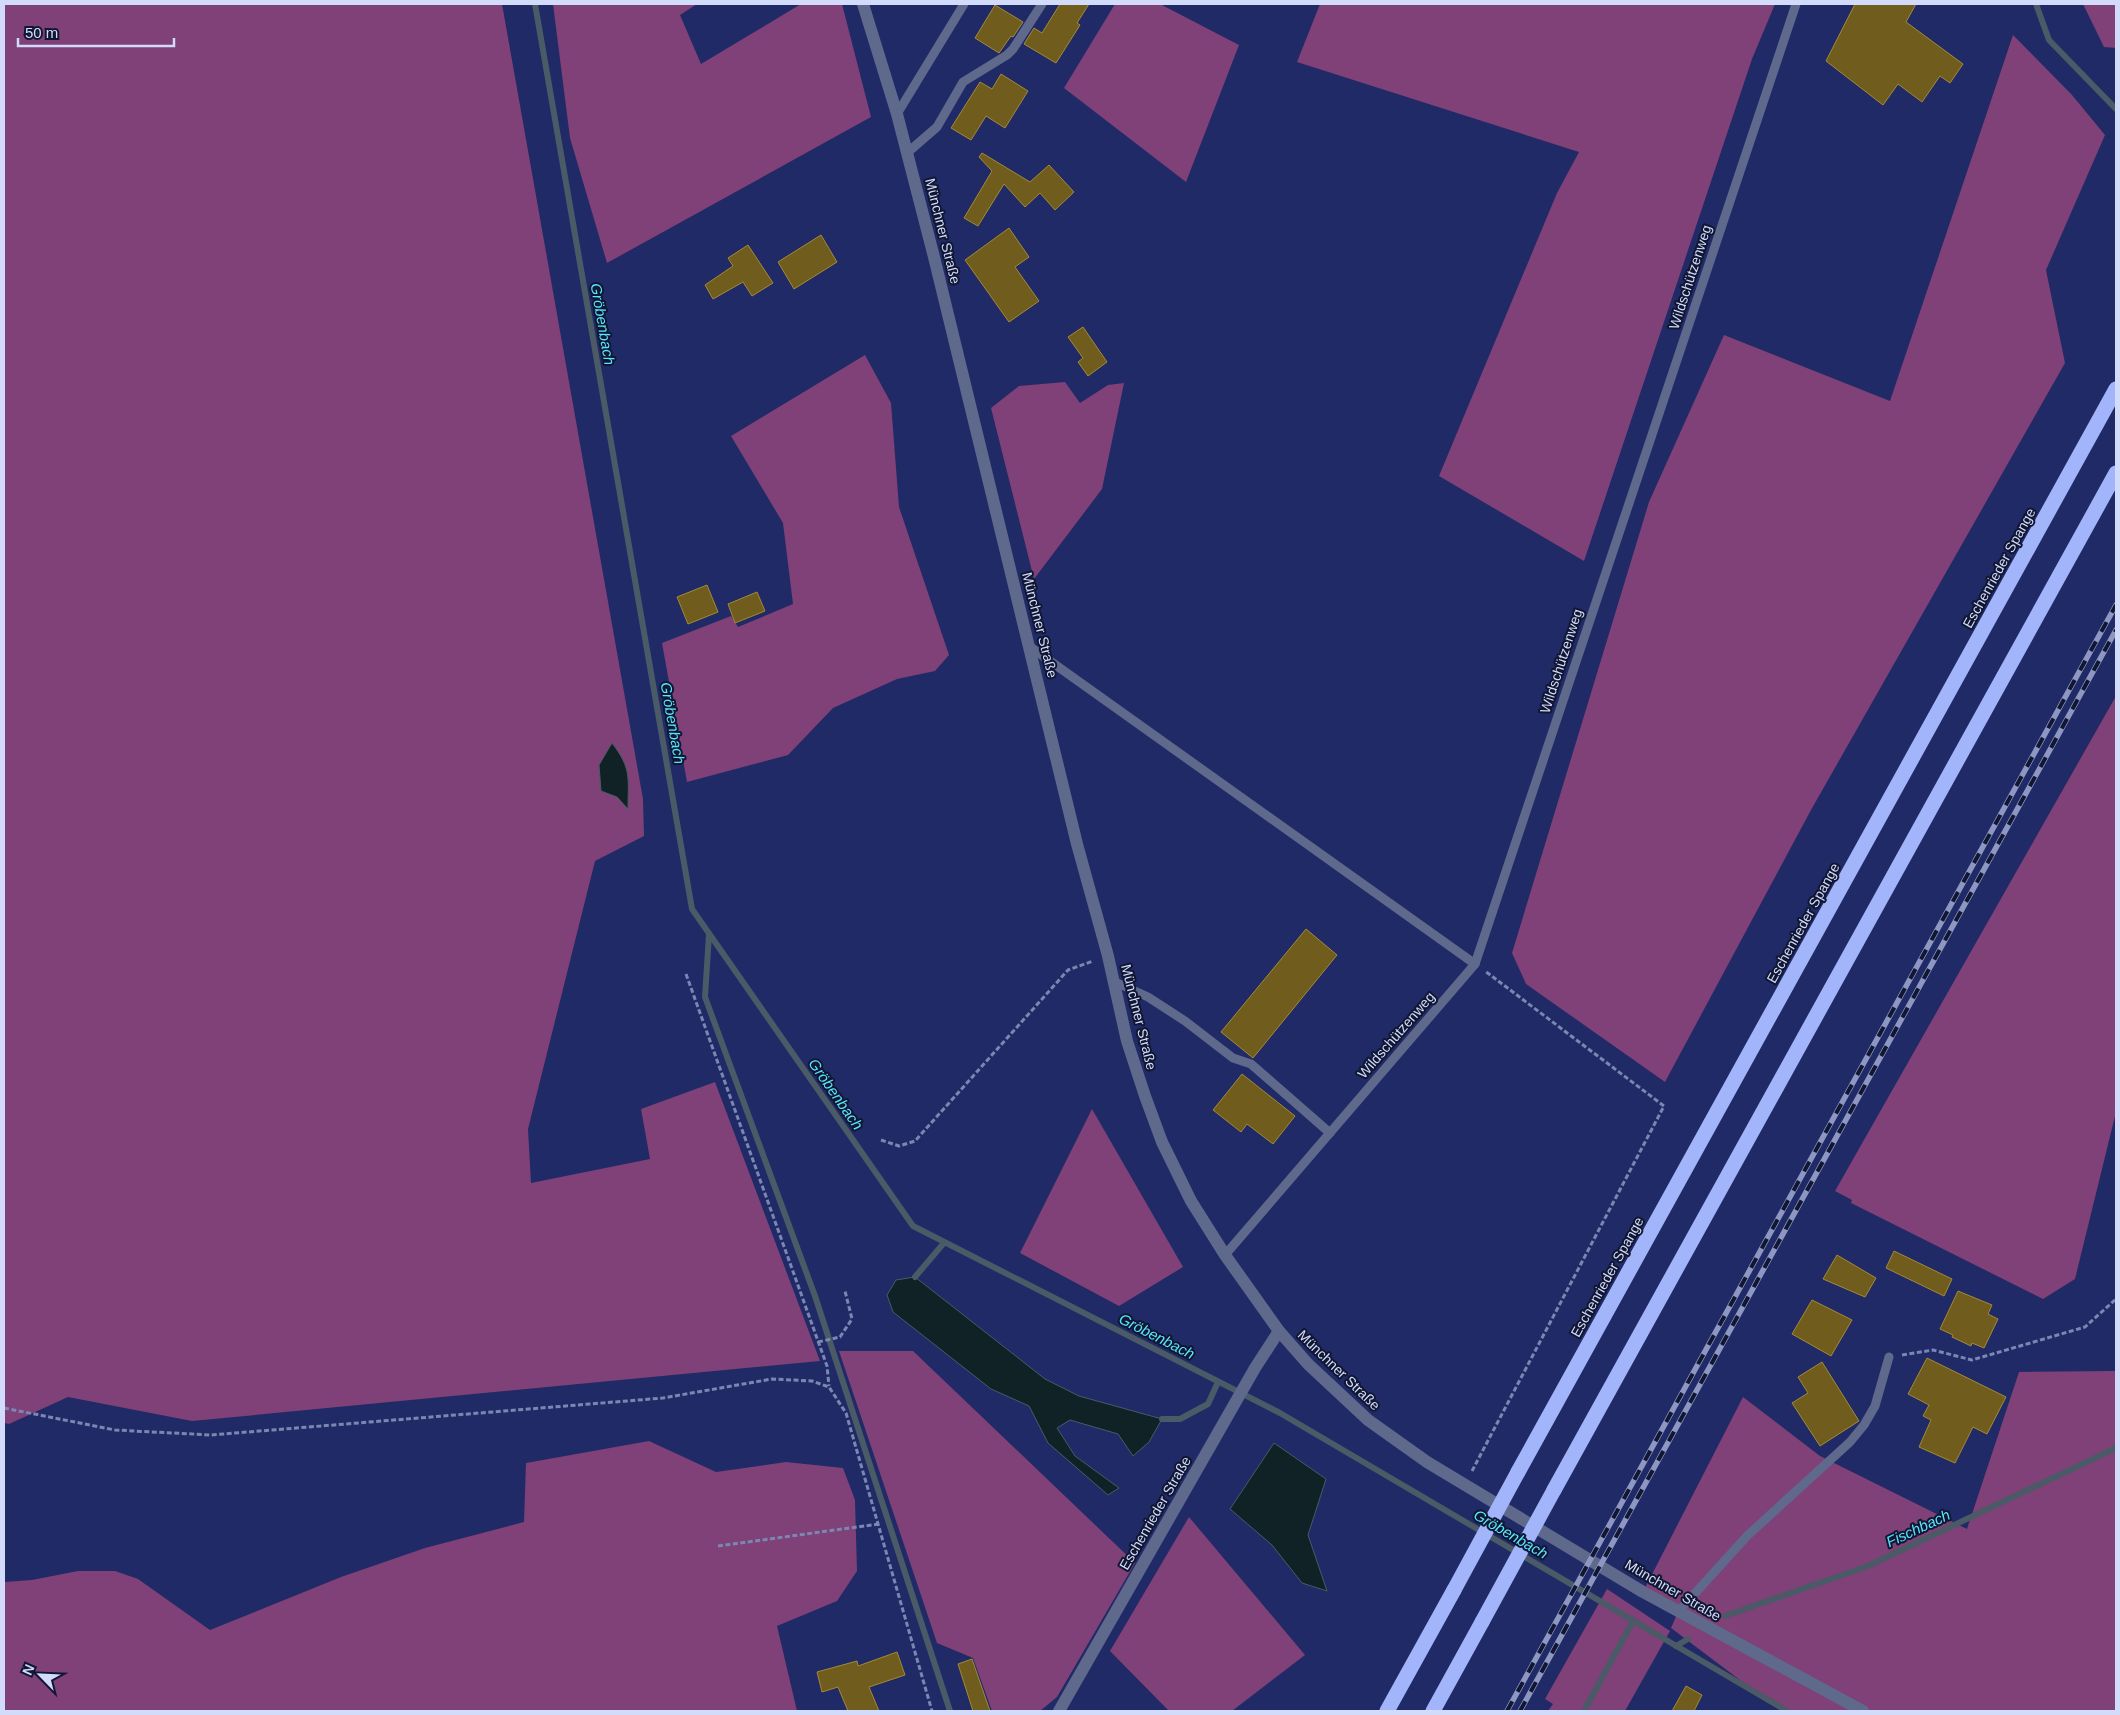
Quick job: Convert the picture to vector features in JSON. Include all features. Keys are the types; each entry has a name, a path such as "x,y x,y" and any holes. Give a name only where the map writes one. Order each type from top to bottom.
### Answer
{"highway":[{"name":"Eschenrieder Spange","path":"1387,1711 2116,389"},
{"path":"1433,1711 2116,473"}],"street":[{"name":"Münchner Straße","path":"863,4 907,153 1077,844 1108,956 1127,1041 1162,1142 1189,1196 1225,1255 1280,1331 1308,1364 1368,1420 1465,1485 1678,1612 1863,1711"},
{"name":"Eschenrieder Straße","path":"1059,1711 1255,1368 1280,1331"}],"lane":[{"path":"897,114 964,4"},
{"path":"907,153 937,127 963,82 1007,55 1013,49 1042,4"},
{"name":"Wildschützenweg","path":"1225,1255 1475,964 1796,4"},
{"path":"1029,646 1475,964"},
{"path":"1113,981 1148,997 1185,1021 1233,1058 1251,1064 1330,1133"},
{"path":"1678,1612 1747,1536 1850,1442 1864,1425 1875,1406 1889,1357"}],"path":[{"path":"881,1140 899,1146 915,1141 1068,970 1108,956"},
{"path":"1465,1485 1664,1106 1475,964"},
{"path":"686,974 820,1342 827,1366 829,1386 846,1413 932,1711"},
{"path":"820,1342 840,1337 852,1319 845,1291"},
{"path":"1889,1357 1933,1350 1972,1360 2085,1327 2116,1300"},
{"path":"4,1408 115,1430 212,1435 663,1398 772,1378 812,1380 829,1386"},
{"path":"718,1546 879,1524"}],"shaded area":[{"path":"4,4 502,4 643,799 644,836 595,861 528,1129 531,1183 650,1159 641,1109 715,1082 820,1361 192,1421 68,1397 9,1424 4,1423"},
{"path":"553,4 697,4 680,15 701,64 801,4 842,4 871,117 607,263 570,138"},
{"path":"1115,4 1160,4 1239,45 1186,182 1064,88"},
{"path":"1320,4 1775,4 1752,59 1584,561 1439,476 1557,193 1579,152 1297,62"},
{"path":"2083,4 2116,4 2116,48 2104,47"},
{"path":"2013,35 2072,95 2105,135 2046,270 2065,363 1811,810 1665,1082 1526,984 1512,953 1649,502 1724,335 1890,401"},
{"path":"865,355 891,403 899,507 949,655 935,671 897,679 833,708 788,755 687,782 662,643 731,616 738,627 793,604 783,523 731,436"},
{"path":"1065,382 1080,403 1108,385 1124,383 1102,489 1034,579 991,408 1019,386"},
{"path":"2116,696 2116,1112 2075,1279 2043,1299 1851,1203 1852,1200 1835,1191"},
{"path":"612,743 623,760 628,774 628,809 617,797 601,791 599,765"},
{"path":"1092,1109 1183,1267 1119,1306 1020,1253"},
{"path":"915,1277 1045,1379 1079,1396 1162,1419 1149,1442 1133,1456 1118,1434 1070,1420 1057,1428 1075,1456 1119,1488 1108,1495 1048,1443 1029,1406 991,1389 893,1312 887,1295 896,1280"},
{"path":"839,1351 913,1351 1135,1563 1057,1697 1040,1711 992,1711 973,1658 937,1643"},
{"path":"2116,1371 2116,1711 1781,1711 1671,1628 1678,1612 1643,1592 1743,1397 1820,1456 1967,1529 2019,1372"},
{"path":"649,1441 716,1472 786,1462 843,1468 855,1500 857,1571 837,1601 777,1626 797,1711 4,1711 4,1582 32,1580 78,1571 115,1571 138,1579 210,1630 341,1577 425,1548 524,1522 526,1463"},
{"path":"1274,1443 1326,1479 1308,1535 1327,1591 1302,1583 1272,1545 1230,1509"},
{"path":"1189,1517 1305,1655 1232,1711 1169,1711 1110,1651"},
{"path":"1607,1589 1670,1631 1625,1711 1548,1711 1553,1704 1545,1699"}],"building":[{"path":"1060,4 1089,4 1077,23 1080,25 1056,63 1024,44 1034,28 1042,33"},
{"path":"1855,4 1916,4 1906,22 1963,64 1950,83 1940,76 1922,102 1898,84 1883,105 1826,61"},
{"path":"995,5 1023,22 999,53 975,38"},
{"path":"1001,74 1028,91 1005,128 986,116 971,140 951,128 980,82 992,89"},
{"path":"982,153 1030,182 1049,165 1074,192 1055,210 1040,193 1025,207 1004,184 978,226 964,218 992,171 979,157"},
{"path":"1009,228 1029,257 1015,267 1039,301 1009,322 965,260"},
{"path":"821,235 837,262 794,289 778,262"},
{"path":"748,245 773,283 752,296 743,282 713,299 705,285 733,266 728,258"},
{"path":"1083,327 1107,362 1088,376 1078,362 1083,358 1068,337"},
{"path":"707,585 718,612 688,624 677,597"},
{"path":"757,592 765,611 735,623 728,604"},
{"path":"1306,929 1337,955 1253,1058 1221,1032"},
{"path":"1242,1074 1295,1116 1273,1144 1247,1124 1241,1132 1213,1110"},
{"path":"1894,1251 1952,1279 1944,1296 1886,1268"},
{"path":"1837,1255 1876,1278 1865,1297 1823,1279"},
{"path":"1958,1291 1992,1305 1988,1314 1998,1319 1984,1348 1972,1343 1971,1346 1940,1329"},
{"path":"1812,1300 1852,1320 1831,1356 1792,1334"},
{"path":"1927,1358 2006,1397 1987,1434 1973,1427 1955,1463 1919,1447 1931,1420 1923,1416 1929,1405 1908,1394"},
{"path":"1822,1362 1859,1421 1820,1446 1792,1403 1808,1393 1798,1377"},
{"path":"897,1652 905,1675 869,1687 879,1711 848,1711 838,1687 822,1692 817,1672 857,1661 858,1666"},
{"path":"972,1659 990,1711 973,1711 958,1664"},
{"path":"1686,1686 1702,1695 1694,1711 1672,1711"}],"waterway":[{"name":"Gröbenbach","path":"535,4 692,909 913,1226 1280,1413 1787,1711"},
{"path":"2036,4 2049,40 2116,109"},
{"path":"709,934 705,997 815,1296 950,1711"},
{"path":"915,1277 943,1244"},
{"path":"1162,1419 1180,1419 1208,1404 1218,1382"},
{"name":"Fischbach","path":"1725,1616 1868,1566 2116,1448"},
{"path":"1584,1711 1633,1621"},
{"path":"1676,1646 1688,1639"}],"railway":[{"path":"1507,1711 2116,605"},
{"path":"1520,1711 2116,630"}]}
